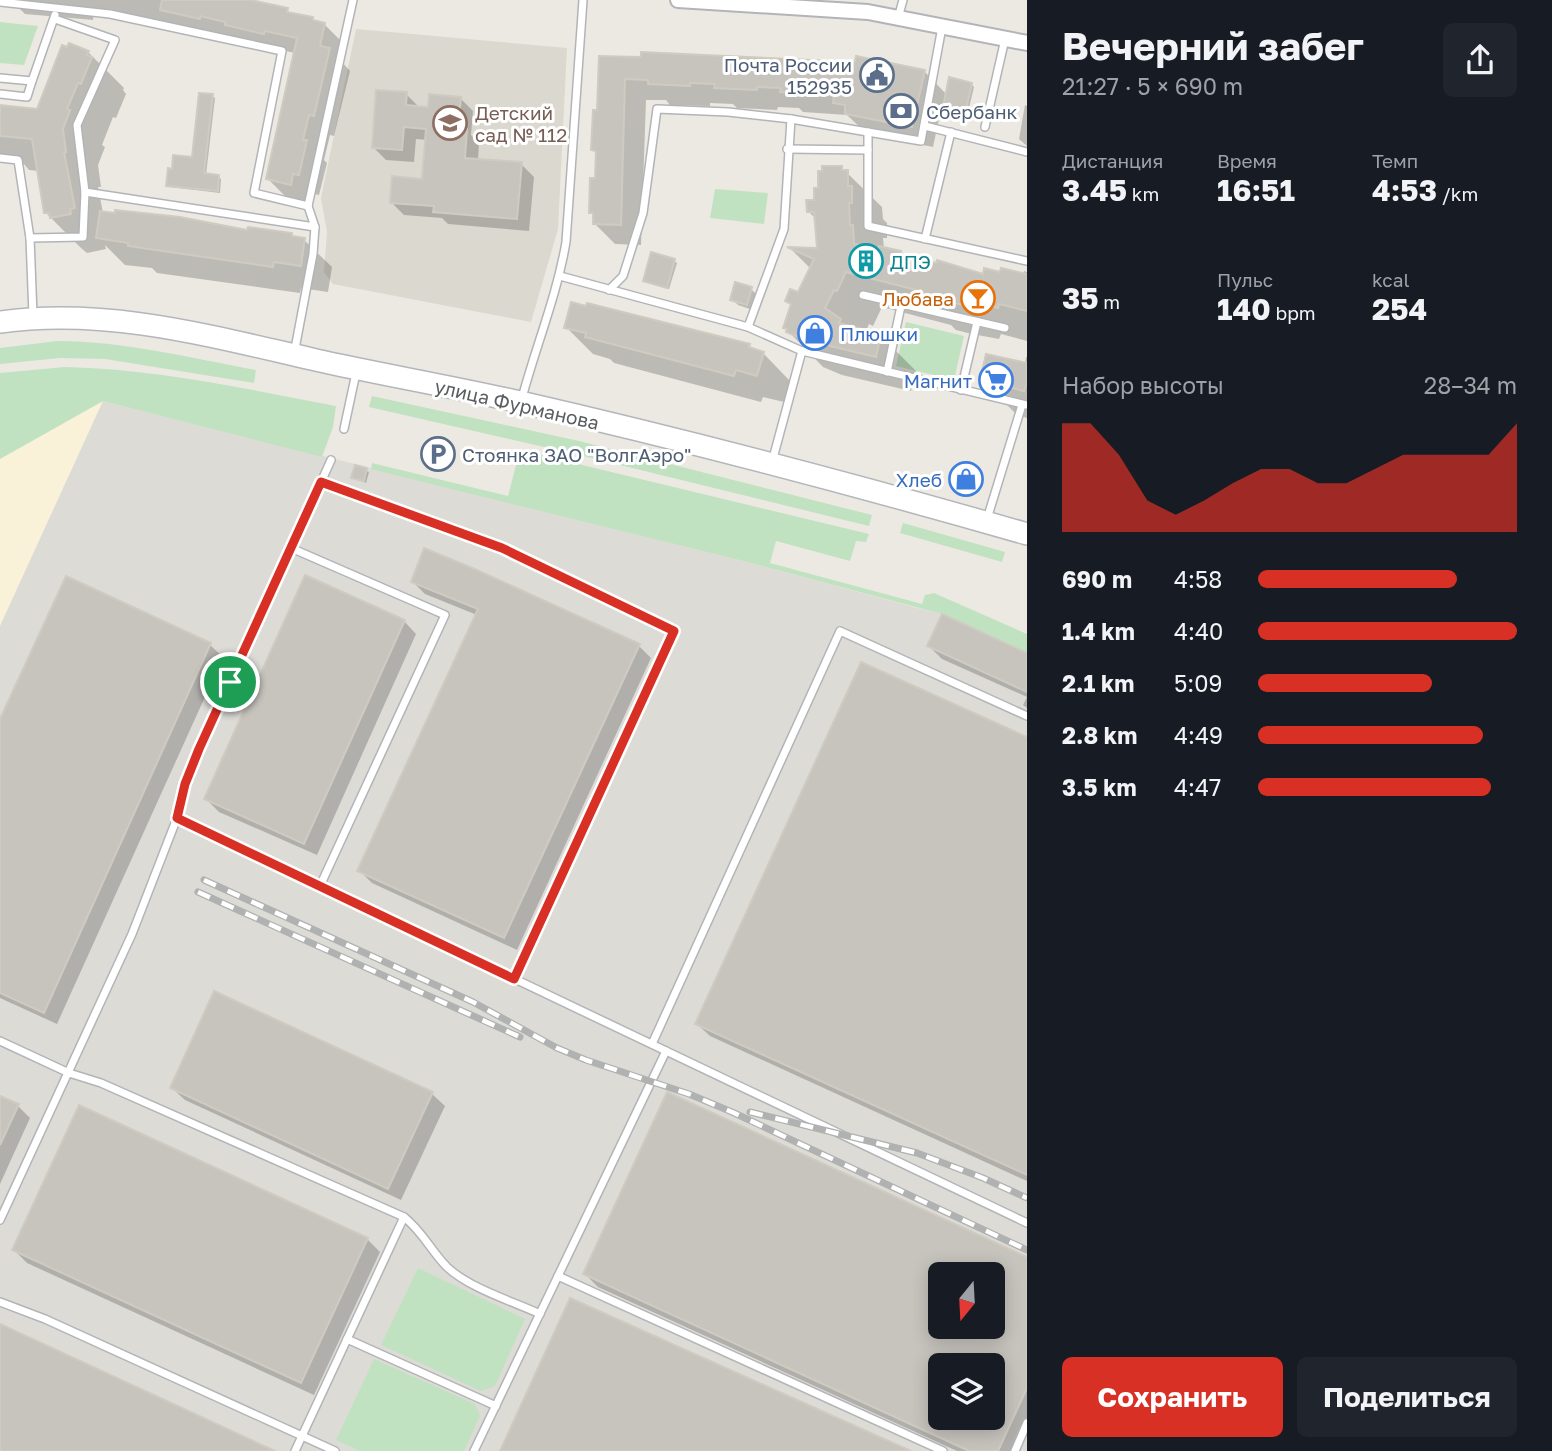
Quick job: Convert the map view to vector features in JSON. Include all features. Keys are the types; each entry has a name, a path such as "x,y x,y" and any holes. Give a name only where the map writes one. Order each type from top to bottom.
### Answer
{"main road":[{"name":"улица Фурманова","path":"0,322 33,318 85,318 138,323 294,355 521,402 771,465 1027,534"}],"street":[{"path":"678,0 868,6 898,18 1027,43"}],"lane":[{"path":"294,355 313,254 315,227 309,206 353,0"},
{"path":"521,402 560,276 566,242 583,0"},
{"path":"898,18 903,0"},
{"path":"0,2 110,14 282,51 254,193 309,206"},
{"path":"0,94 27,97 57,8"},
{"path":"30,238 83,237 85,192 77,125 115,40 55,19"},
{"path":"609,289 624,276 643,213 657,109 791,119 921,141 942,27"},
{"path":"985,127 1005,39"},
{"path":"0,78 32,81"},
{"path":"748,327 783,229 791,119"},
{"path":"925,126 1027,152"},
{"path":"869,132 868,226 1027,261"},
{"path":"925,239 951,132"},
{"path":"788,149 869,150"},
{"path":"0,158 18,160 30,238 33,318"},
{"path":"85,192 315,227"},
{"path":"560,276 748,327 802,351 1025,405 986,523"},
{"path":"863,295 901,306 1005,328"},
{"path":"887,372 901,306"},
{"path":"961,390 976,322"},
{"path":"771,465 802,351"},
{"path":"344,429 357,369"},
{"path":"0,1220 132,933 177,818 185,784 199,749 331,460"},
{"path":"321,482 502,548 674,631 514,979"},
{"path":"291,548 445,615 320,886"},
{"path":"652,1044 840,631 1027,716"},
{"path":"177,818 1027,1223"},
{"path":"0,1041 404,1217 419,1228 447,1267 464,1280 540,1314"},
{"path":"474,1451 666,1051"},
{"path":"295,1451 404,1217"},
{"path":"558,1276 943,1451"},
{"path":"0,1302 335,1451"},
{"path":"347,1339 496,1406"},
{"path":"1015,1451 1027,1423"}],"shaded area":[{"name":"Детский сад № 112","path":"356,29 567,48 558,229 531,322 333,284 324,272 327,232 321,198"},
{"path":"103,401 0,626 0,459"},
{"path":"103,401 743,561 942,614 1027,653 1027,1451 0,1451 0,626"}],"green space":[{"path":"0,22 38,26 24,65 0,63"},
{"path":"715,189 768,193 764,224 710,218"},
{"path":"906,322 964,336 954,380 896,366"},
{"path":"57,341 132,347 256,370 254,383 105,359 60,358 0,364 0,348"},
{"path":"65,367 167,376 336,406 333,427 322,457 103,401 0,459 0,373"},
{"path":"372,396 579,441 872,515 869,526 369,407"},
{"path":"520,450 869,534 866,542 856,541 850,561 776,541 770,563 922,604 925,595 934,593 1027,634 1027,653 942,614 743,561 371,469 372,463 508,496"},
{"path":"903,523 1005,552 1002,562 900,533"},
{"path":"418,1268 525,1319 495,1386 481,1391 381,1345"},
{"path":"374,1359 475,1404 480,1416 464,1451 360,1451 336,1440"}],"building":[{"path":"162,0 251,0 288,8 287,12 313,17 313,20 325,23 320,46 330,48 314,116 309,115 303,140 307,140 299,175 293,174 291,185 266,179 297,38 265,31 264,34 200,16 200,19 160,10"},
{"path":"69,43 89,51 87,55 92,57 67,109 70,110 63,129 64,152 75,208 70,209 71,214 50,218 49,213 44,213 32,139 0,136 0,105 37,109 62,45 67,47"},
{"path":"641,52 855,62 856,56 925,70 912,127 845,114 845,105 833,103 834,95 780,92 781,88 714,88 715,84 648,84 648,80 625,79 621,225 593,224 593,213 589,213 590,178 595,178 596,151 591,150 593,110 597,110 599,56 641,57"},
{"path":"949,77 972,83 964,118 942,112"},
{"path":"376,90 407,92 406,105 428,107 429,94 461,97 458,128 467,129 465,158 522,162 517,219 433,212 434,206 390,203 392,176 422,179 426,129 404,127 402,150 372,148"},
{"path":"199,93 213,94 204,173 219,175 218,191 166,186 168,168 172,169 173,155 192,157"},
{"name":"ДПЭ","path":"822,166 842,166 842,170 848,170 848,186 852,186 852,203 849,203 854,244 901,251 900,253 936,263 937,260 983,274 984,268 1000,272 1001,268 1027,274 1027,311 999,304 998,308 965,300 964,305 935,299 919,295 920,291 846,272 825,308 841,319 839,323 881,334 876,357 805,340 786,332 787,329 783,328 791,304 785,301 790,289 798,292 814,259 787,247 817,248 814,212 807,212 806,200 814,200 814,188 818,188 818,171 822,171"},
{"path":"115,210 180,217 247,230 248,227 292,233 292,236 305,238 301,266 274,262 273,267 128,246 128,243 96,238 100,211 115,213"},
{"path":"651,252 675,259 667,288 643,281"},
{"path":"735,282 752,287 747,305 730,300"},
{"path":"571,302 586,306 587,303 750,344 749,347 764,352 757,376 736,370 734,376 585,337 586,333 564,328"},
{"path":"986,354 1027,363 1024,391 980,380"},
{"path":"355,465 367,468 364,481 351,478"},
{"path":"424,548 640,644 504,938 357,871 478,609 411,582"},
{"path":"305,575 405,620 304,844 204,799"},
{"path":"66,576 211,643 44,1013 0,993 0,719"},
{"path":"942,614 1027,653 1027,692 927,646"},
{"path":"861,662 1027,737 1027,1175 695,1024"},
{"path":"214,991 433,1092 388,1189 170,1088"},
{"path":"667,1092 1027,1257 1027,1388 998,1451 969,1451 583,1274"},
{"path":"0,1096 19,1104 0,1145"},
{"path":"79,1105 368,1238 301,1383 12,1250"},
{"path":"570,1298 911,1451 500,1451"},
{"path":"0,1324 275,1451 0,1451"}],"railway":[{"path":"204,880 473,1002 557,1048 689,1094 732,1112 1027,1250"},
{"path":"198,892 520,1037"},
{"path":"750,1112 917,1153 1027,1198"}],"place":[{"name":"Почта России 152935","path":"877,75"},
{"name":"Сбербанк","path":"901,111"},
{"name":"Детский сад № 112","path":"450,123"},
{"name":"ДПЭ","path":"866,261"},
{"name":"Любава","path":"978,298"},
{"name":"Плюшки","path":"815,333"},
{"name":"Магнит","path":"996,380"},
{"name":"Стоянка ЗАО \"ВолгАэро\"","path":"438,454"},
{"name":"Хлеб","path":"966,479"}],"route":[{"path":"321,482 502,548 674,631 514,979 177,818 185,784 230,682 321,482"}]}
